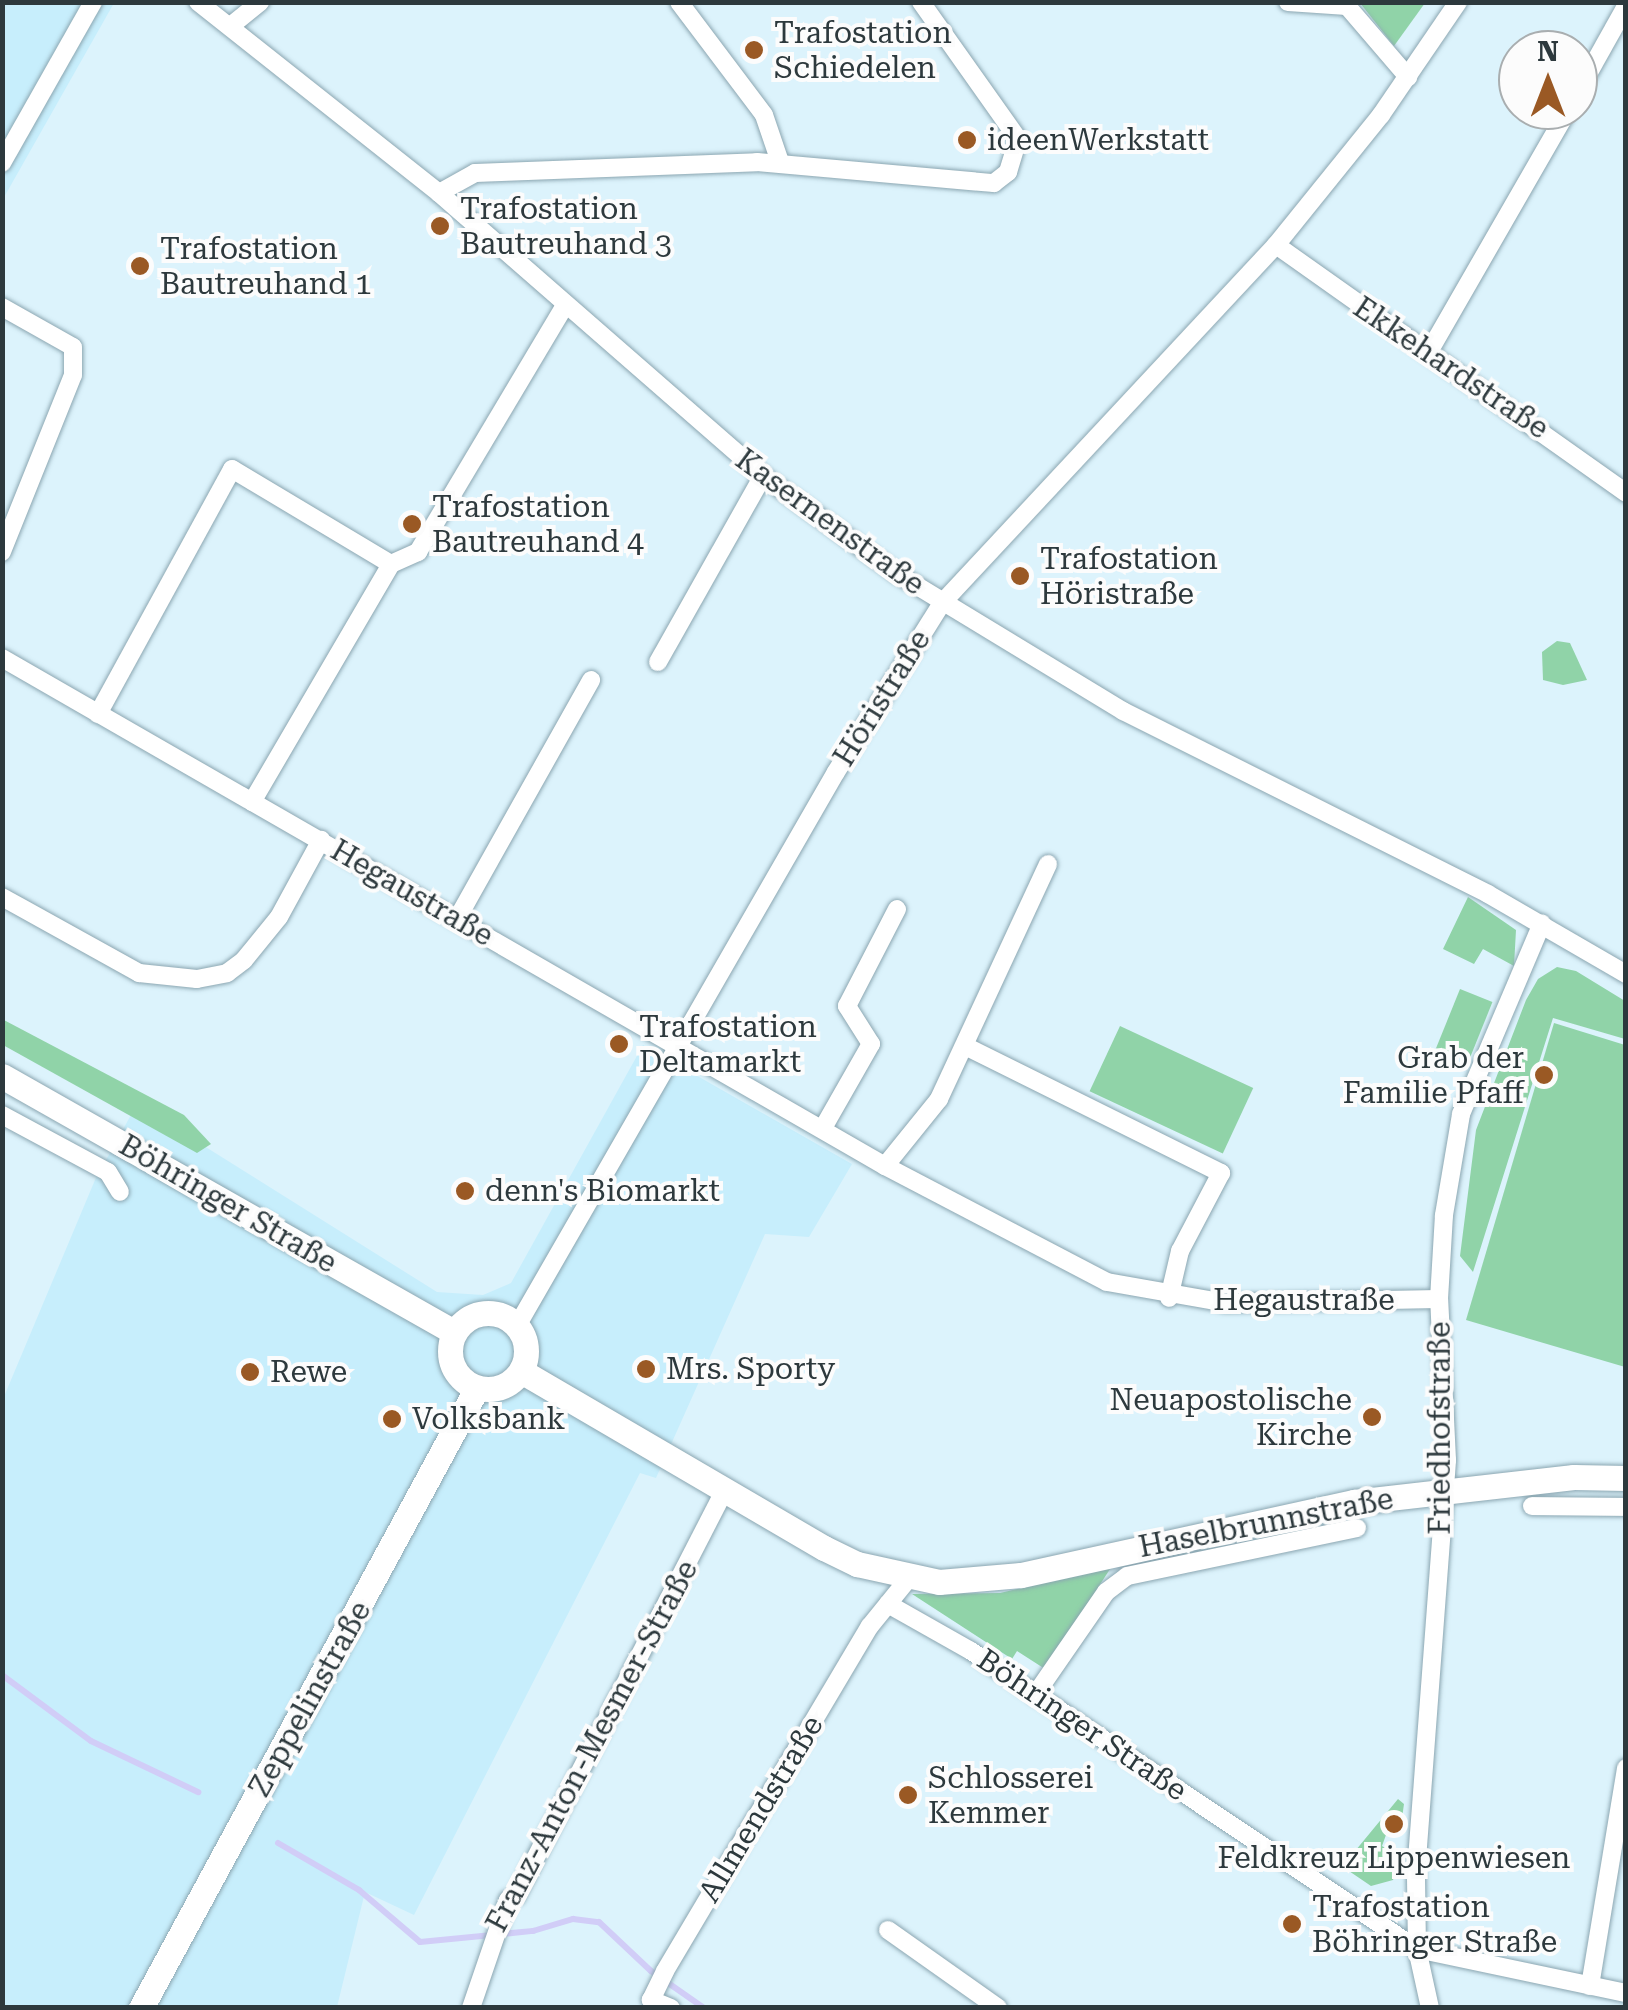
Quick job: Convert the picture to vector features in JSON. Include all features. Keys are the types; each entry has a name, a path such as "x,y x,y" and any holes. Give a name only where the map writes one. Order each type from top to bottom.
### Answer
{"main road":[{"name":"Böhringer Straße","path":"2,1076 454,1332"},
{"path":"482,1313 517,1326 526,1348 521,1371 503,1387 477,1388 452,1367 454,1332 482,1313"},
{"path":"521,1371 824,1548 908,1578"},
{"name":"Zeppelinstraße","path":"141,2008 477,1388"},
{"name":"Haselbrunnstraße","path":"908,1578 963,1583 1021,1576 1236,1524 1445,1490 1626,1478"}],"street":[{"path":"2,163 93,2"},
{"name":"Kasernenstraße","path":"198,2 234,24 439,193 763,476 942,603 1123,711 1542,923 1626,974"},
{"path":"234,24 260,2"},
{"path":"679,2 764,115 780,162"},
{"path":"439,193 475,173 780,162 994,183 1008,172 1018,139 922,2"},
{"path":"1288,2 1347,6 1408,77"},
{"name":"Höristraße","path":"517,1326 680,1042 942,603 1276,245 1408,77 1458,2"},
{"path":"1598,56 1626,6"},
{"path":"1430,350 1556,130"},
{"name":"Ekkehardstraße","path":"1276,245 1430,350 1626,493"},
{"path":"252,802 392,564 418,552 564,306"},
{"path":"2,307 73,346 73,375 2,552"},
{"path":"98,714 232,469 392,564"},
{"path":"658,662 763,476"},
{"name":"Hegaustraße","path":"2,658 680,1042 885,1166 1107,1282 1169,1298 1226,1303 1439,1299"},
{"path":"457,919 591,680"},
{"path":"2,897 139,973 197,978 227,973 244,960 279,918 321,840"},
{"path":"885,1166 939,1099 1048,864"},
{"path":"822,1128 871,1044 847,1006 897,909"},
{"name":"Friedhofstraße","path":"1417,1949 1416,1873 1445,1490 1439,1299 1451,1154 1461,1114 1542,923"},
{"name":"Hegaustraße","path":"965,1046 1222,1173 1180,1251 1169,1298"},
{"name":"Böhringer Straße","path":"2,1115 108,1172 120,1192"},
{"name":"Franz-Anton-Mesmer-Straße","path":"471,2008 502,1914 725,1490"},
{"path":"1532,1506 1626,1507"},
{"name":"Haselbrunnstraße","path":"1036,1695 1106,1592 1127,1576 1358,1528"},
{"path":"888,1604 908,1578"},
{"name":"Böhringer Straße","path":"888,1604 1036,1695 1417,1949"},
{"name":"Allmendstraße","path":"672,2008 651,2000 664,1971 888,1604"},
{"path":"1590,1986 1626,1768"},
{"path":"888,1930 998,2008"},
{"path":"1430,2008 1417,1949 1626,1993"}],"shaded area":[{"path":"3,3 114,3 3,199"},
{"path":"643,1045 852,1164 809,1237 765,1234 656,1478 640,1473 414,1915 365,1892 337,2007 3,2008 3,1399 95,1180 137,1104 437,1292 483,1295 511,1283"}],"green space":[{"path":"1360,3 1425,3 1394,46"},
{"path":"1557,641 1570,643 1587,680 1563,685 1543,680 1542,652"},
{"path":"1468,897 1516,930 1514,966 1483,949 1474,964 1443,949"},
{"path":"1557,967 1576,971 1625,1001 1625,1039 1553,1018 1473,1272 1460,1256 1476,1130 1526,1000 1538,979"},
{"path":"1460,989 1492,1002 1468,1061 1436,1048"},
{"path":"2,1019 184,1115 211,1144 197,1153 3,1045"},
{"path":"1554,1023 1625,1045 1625,1367 1466,1320"},
{"path":"1120,1026 1253,1088 1223,1153 1090,1091"},
{"path":"1112,1566 1045,1669 1017,1651 1012,1659 912,1594 1000,1593"},
{"path":"1398,1799 1404,1804 1402,1818 1391,1821 1382,1846 1401,1858 1393,1880 1371,1886 1321,1852 1346,1862"}],"waterway":[{"path":"2,1675 91,1741 198,1792"},
{"path":"278,1843 359,1890 420,1942 533,1931 573,1919 599,1922 651,1971 704,2008"}],"place":[{"name":"Trafostation Schiedelen","path":"754,50"},
{"name":"ideenWerkstatt","path":"967,140"},
{"name":"Trafostation Bautreuhand 3","path":"440,226"},
{"name":"Trafostation Bautreuhand 1","path":"140,266"},
{"name":"Trafostation Bautreuhand 4","path":"412,524"},
{"name":"Trafostation Höristraße","path":"1020,576"},
{"name":"Trafostation Deltamarkt","path":"619,1044"},
{"name":"Grab der Familie Pfaff","path":"1544,1075"},
{"name":"denn's Biomarkt","path":"465,1191"},
{"name":"Mrs. Sporty","path":"646,1369"},
{"name":"Rewe","path":"250,1372"},
{"name":"Neuapostolische Kirche","path":"1372,1417"},
{"name":"Volksbank","path":"392,1419"},
{"name":"Schlosserei Kemmer","path":"908,1795"},
{"name":"Feldkreuz Lippenwiesen","path":"1394,1824"},
{"name":"Trafostation Böhringer Straße","path":"1292,1924"}]}
